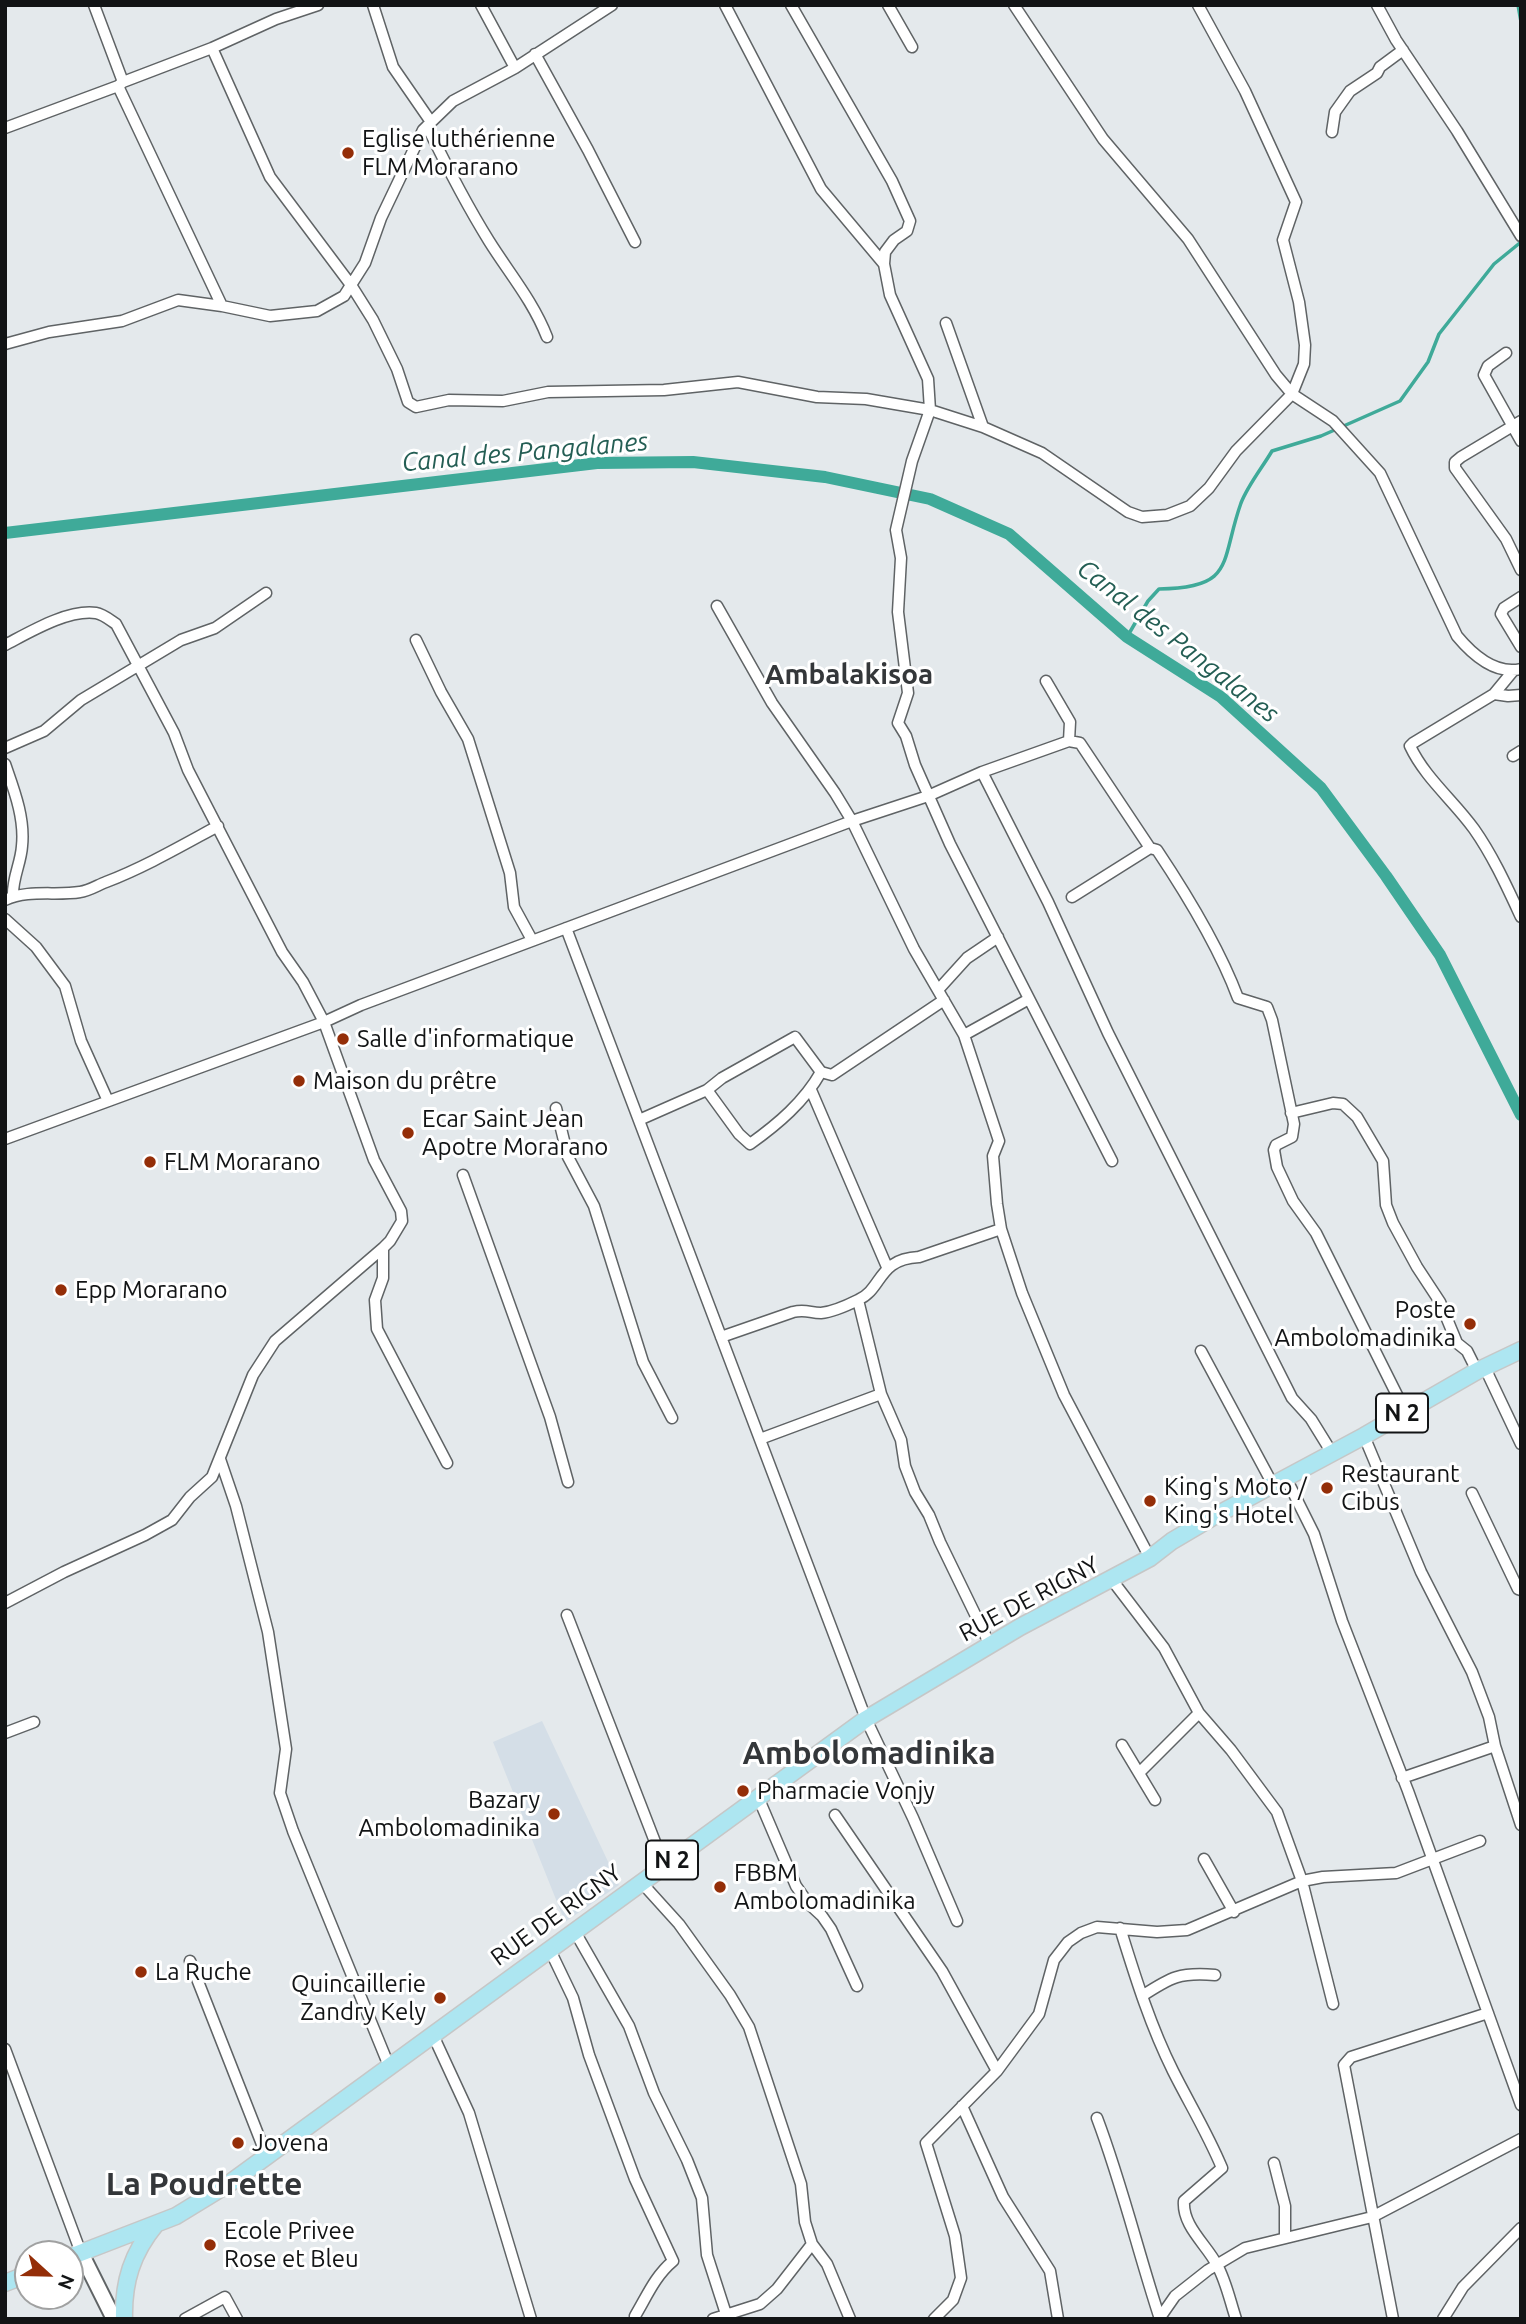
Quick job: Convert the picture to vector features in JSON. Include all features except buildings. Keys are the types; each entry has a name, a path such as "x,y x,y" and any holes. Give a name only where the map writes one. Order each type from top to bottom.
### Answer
{"main road":[{"name":"N 2","path":"1279,1481 1481,1369 1521,1350"},
{"name":"RUE DE RIGNY","path":"84,2252 192,2208 267,2157 432,2033 866,1719 990,1645 1112,1580 1150,1558 1172,1541 1279,1481"},
{"path":"124,2319 130,2268 145,2237 156,2224"},
{"path":"84,2270 114,2319"}],"street":[{"path":"94,5 121,84 222,306"},
{"path":"5,128 212,48 276,19 318,5"},
{"path":"373,5 393,67 429,124 456,184 538,315 547,337"},
{"path":"481,5 515,68"},
{"path":"5,344 49,332 122,321 178,300 270,316 317,311 344,296 365,263 381,218 429,124 453,101 515,68 612,5"},
{"path":"724,5 821,189 884,264"},
{"path":"791,5 907,209 910,221 907,231 894,240 885,252 884,264 890,295 928,379 930,410 912,461 896,530 901,558 898,612 908,693 898,723 906,736 928,796 950,844 1112,1161"},
{"path":"888,5 912,47"},
{"path":"1014,5 1103,139 1188,239 1276,374 1292,394 1333,422 1380,473 1457,636 1473,655 1495,667 1517,670"},
{"path":"212,48 270,177 351,285 373,320 397,369 408,402 416,407 449,400 503,401 548,392 664,390 738,382 807,395 866,399 930,410 983,427 1042,453 1128,512 1142,517 1167,515 1191,506 1209,488 1236,450 1292,394 1304,364 1305,345 1299,302 1283,240 1296,202 1245,91 1198,5"},
{"path":"1377,5 1521,236"},
{"path":"1332,132 1335,112 1349,91 1377,73 1380,67 1403,50"},
{"path":"535,54 635,242"},
{"path":"946,323 983,427"},
{"path":"1506,353 1488,366 1484,375 1517,423 1521,442"},
{"path":"1517,423 1461,457 1455,462 1455,468 1506,539 1521,570"},
{"path":"5,748 44,731 81,700 181,640 215,628 266,593"},
{"path":"1521,597 1504,608 1501,614 1521,647"},
{"path":"717,606 772,703 852,821 914,949 964,1034 999,1141 993,1156 1000,1229 1022,1293 1065,1395 1150,1558"},
{"path":"5,645 35,629 78,613 99,613 116,624 174,733 188,770 282,952 303,982 324,1022 374,1160 401,1211 402,1221 383,1248 275,1341 253,1375 212,1477 190,1497 172,1520 5,1603"},
{"path":"416,640 468,739 510,873 514,906 532,940"},
{"path":"1517,670 1494,694 1410,747 1419,762 1475,830 1502,876 1521,917"},
{"path":"1046,681 1070,722 1069,741"},
{"path":"1494,694 1521,695"},
{"path":"5,1139 324,1022 361,1005 852,821 928,796 982,772 1069,741 1080,743 1150,848 1157,850 1184,889 1238,998 1267,1007 1272,1020 1294,1131 1287,1140 1276,1145 1274,1150 1277,1167 1293,1201 1315,1233 1405,1411"},
{"path":"5,764 20,811 22,846 9,898 42,892 81,892 132,872 218,826"},
{"path":"982,772 1048,902 1114,1045 1292,1398 1311,1419 1332,1453"},
{"path":"1072,897 1150,848"},
{"path":"5,919 36,947 65,986 81,1041 108,1101"},
{"path":"566,928 866,1719 913,1818 957,1921"},
{"path":"938,990 967,958 998,936"},
{"path":"964,1034 1029,999"},
{"path":"639,1120 707,1090 722,1078 794,1037 821,1072 832,1075 944,1000"},
{"path":"707,1090 739,1134 750,1144 774,1127 811,1090 821,1072"},
{"path":"811,1090 887,1267"},
{"path":"1291,1113 1332,1103 1343,1104 1357,1117 1383,1161 1386,1205 1393,1223 1440,1302 1457,1343 1481,1369 1521,1444"},
{"path":"556,1108 568,1157 594,1206 643,1362 672,1418"},
{"path":"463,1175 550,1417 568,1482"},
{"path":"721,1337 804,1309 820,1313 858,1300 887,1267 1000,1229"},
{"path":"383,1248 383,1278 375,1300 377,1329 447,1463"},
{"path":"858,1300 880,1394 901,1440 905,1465 915,1492 929,1515 990,1645"},
{"path":"1201,1351 1314,1534 1342,1621 1432,1858 1521,2105"},
{"path":"760,1439 880,1394"},
{"path":"1364,1436 1421,1572 1472,1672 1489,1717 1495,1746 1521,1825"},
{"path":"220,1459 236,1506 268,1632 285,1749 280,1793 312,1881 388,2066"},
{"path":"1472,1493 1518,1589 1521,1590"},
{"path":"1112,1580 1164,1648 1199,1713 1231,1750 1277,1812 1302,1881 1333,2004"},
{"path":"567,1615 664,1866"},
{"path":"1139,1773 1199,1713"},
{"path":"5,1733 34,1722"},
{"path":"1122,1745 1155,1800"},
{"path":"1402,1778 1495,1746"},
{"path":"758,1797 796,1886 831,1928 857,1986"},
{"path":"835,1815 942,1971 997,2071"},
{"path":"934,2319 953,2300 961,2278 955,2236 926,2143 997,2071 1039,2014 1054,1960 1068,1942 1097,1927 1157,1932 1187,1930 1302,1881 1323,1877 1396,1874 1480,1841"},
{"path":"1204,1859 1234,1912"},
{"path":"641,1882 679,1924 730,1994 749,2027 801,2184 805,2222 812,2244 827,2264 850,2319"},
{"path":"1120,1928 1142,1996 1172,2070 1206,2130 1222,2168 1184,2201 1183,2205 1193,2230 1217,2265 1236,2319"},
{"path":"574,1930 629,2025 654,2093 687,2160 702,2198 707,2255 726,2314"},
{"path":"549,1948 573,1998 589,2055 635,2179 673,2261 653,2284 635,2316 636,2319"},
{"path":"190,1961 267,2157"},
{"path":"1142,1996 1168,1979 1181,1975 1216,1975"},
{"path":"1393,2319 1344,2065 1351,2057 1488,2013"},
{"path":"432,2033 469,2113 531,2319"},
{"path":"5,2049 70,2240"},
{"path":"962,2106 1003,2197 1050,2271 1058,2319"},
{"path":"1097,2118 1116,2168 1138,2255 1159,2319"},
{"path":"1159,2319 1175,2297 1217,2265 1245,2248 1372,2217 1521,2139"},
{"path":"1274,2163 1285,2206 1285,2238"},
{"path":"1443,2319 1463,2287 1521,2228"},
{"path":"713,2319 726,2314 740,2314 760,2304 777,2289 812,2244"},
{"path":"185,2319 225,2297 237,2319"}],"shaded area":[{"name":"Bazary Ambolomadinika","path":"542,1721 619,1885 565,1922 493,1742"}],"waterway":[{"path":"1518,5 1521,22"},
{"path":"1127,637 1148,601 1159,589 1201,583 1213,577 1221,568 1241,503 1272,451 1321,436 1400,401 1428,362 1439,334 1494,264 1521,242"},
{"name":"Canal des Pangalanes","path":"5,533 597,463 693,462 825,477 930,499 1009,534 1127,637 1221,697 1321,788 1440,955 1521,1115"}],"place":[{"name":"Eglise luthérienne FLM Morarano","path":"348,153"},
{"name":"Salle d'informatique","path":"343,1039"},
{"name":"Maison du prêtre","path":"299,1081"},
{"name":"Ecar Saint Jean Apotre Morarano","path":"408,1133"},
{"name":"FLM Morarano","path":"150,1162"},
{"name":"Epp Morarano","path":"61,1290"},
{"name":"Poste Ambolomadinika","path":"1470,1324"},
{"name":"Restaurant Cibus","path":"1327,1488"},
{"name":"King's Moto / King's Hotel","path":"1150,1501"},
{"name":"Pharmacie Vonjy","path":"743,1791"},
{"name":"Bazary Ambolomadinika","path":"554,1814"},
{"name":"FBBM Ambolomadinika","path":"720,1887"},
{"name":"La Ruche","path":"141,1972"},
{"name":"Quincaillerie Zandry Kely","path":"440,1998"},
{"name":"Jovena","path":"238,2143"},
{"name":"Ecole Privee Rose et Bleu","path":"210,2245"}],"district":[{"name":"Ambalakisoa","path":"849,675"},
{"name":"Ambolomadinika","path":"869,1753"},
{"name":"La Poudrette","path":"204,2184"}]}
